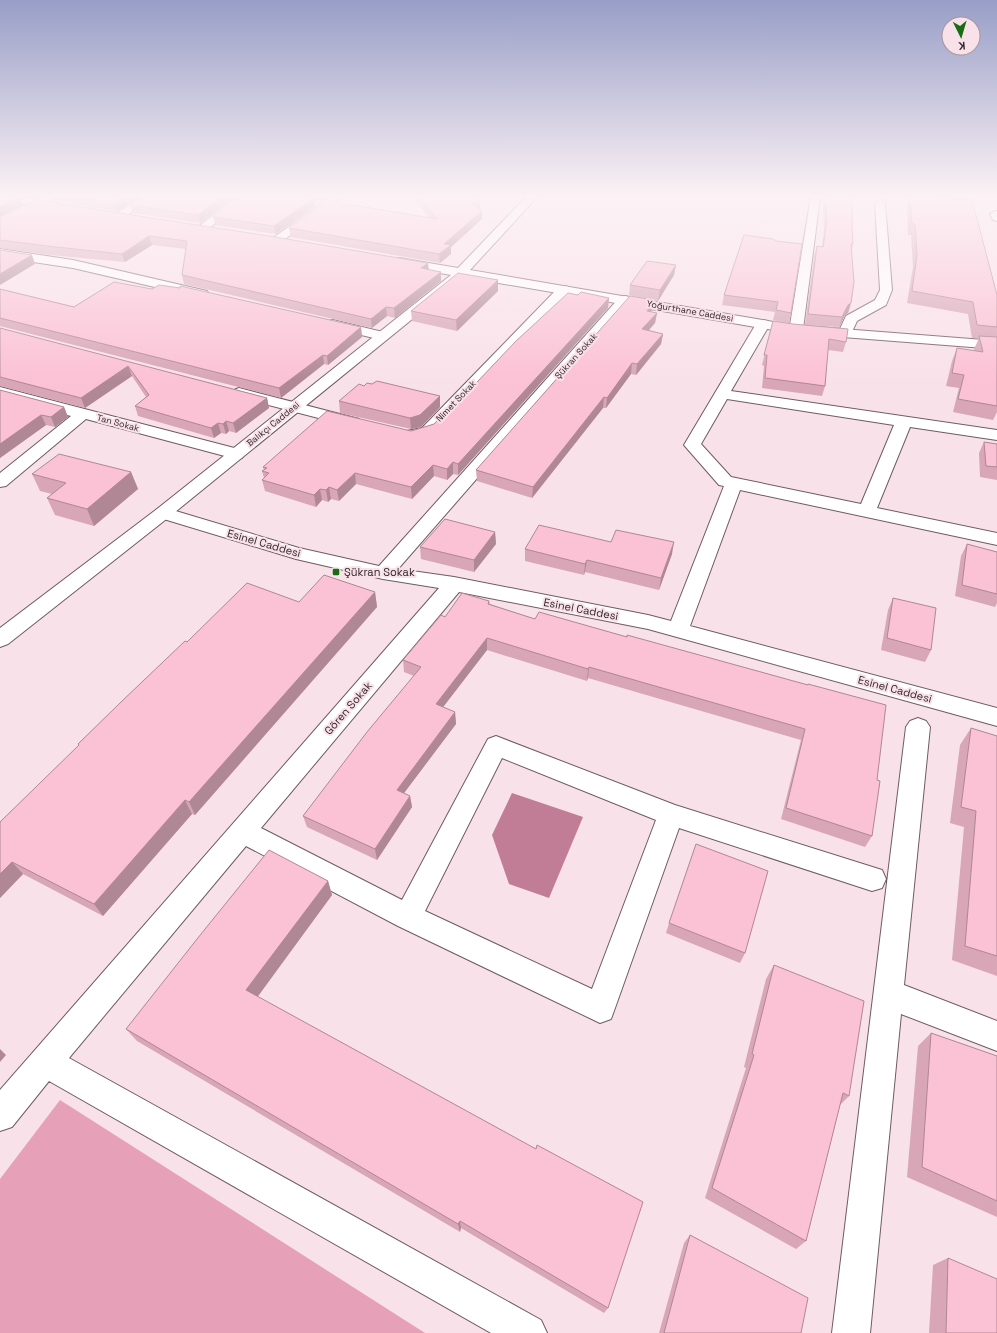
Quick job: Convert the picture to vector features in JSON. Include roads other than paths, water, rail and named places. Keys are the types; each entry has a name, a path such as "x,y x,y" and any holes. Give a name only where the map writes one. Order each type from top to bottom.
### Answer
{"street":[{"path":"38,258 73,264 212,296"},
{"name":"Balıkçı Caddesi","path":"0,639 163,513 462,273 476,258"},
{"path":"793,329 805,258"},
{"path":"845,333 851,319 881,302 886,290 884,258"},
{"name":"Yoğurthane Caddesi","path":"385,259 793,329 997,345"},
{"name":"Nimet Sokak","path":"394,432 412,436 428,431 564,290"},
{"name":"Şükran Sokak","path":"383,573 625,300"},
{"path":"320,321 382,336"},
{"path":"763,324 692,445 725,481 997,539"},
{"path":"224,389 367,426"},
{"name":"Tan Sokak","path":"0,393 236,454"},
{"path":"722,394 997,435"},
{"path":"0,482 83,414"},
{"path":"867,511 904,422"},
{"path":"678,630 734,483"},
{"name":"Esinel Caddesi","path":"163,513 296,553 383,573 454,584 648,622 997,717"},
{"name":"Gören Sokak","path":"0,1116 454,584"},
{"path":"851,1333 918,727"},
{"path":"408,917 496,746 671,815 872,879"},
{"path":"242,831 408,917 600,1008 671,815"},
{"path":"888,994 997,1036"},
{"path":"46,1062 528,1333"}],"place":[{"name":"Şükran Sokak","path":"336,572"}]}
